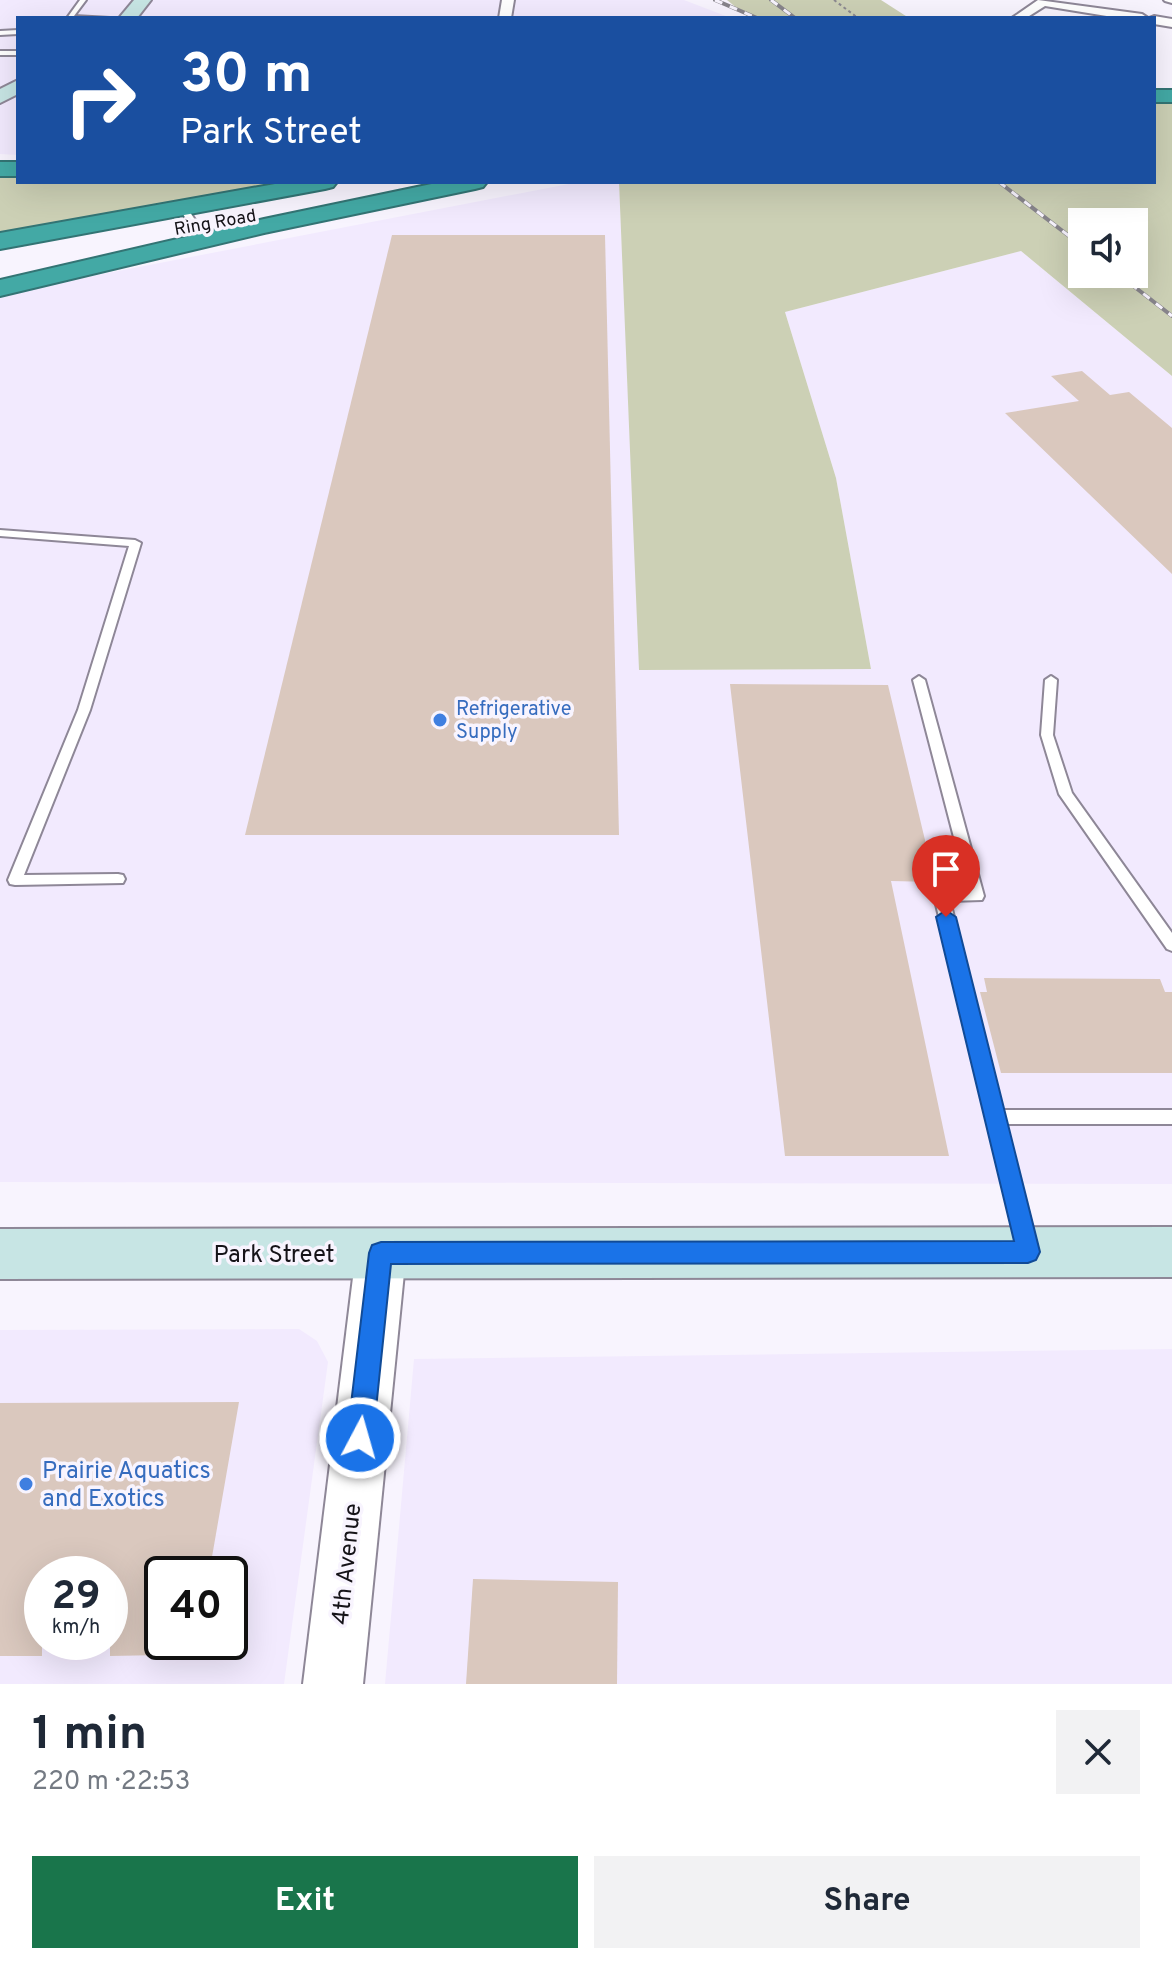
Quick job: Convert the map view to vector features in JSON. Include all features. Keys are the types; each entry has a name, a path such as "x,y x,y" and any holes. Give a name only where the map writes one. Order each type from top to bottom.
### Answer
{"highway":[{"name":"Ring Road","path":"0,260 317,184"},
{"name":"Ring Road","path":"0,241 416,184"},
{"path":"0,288 235,233 466,184"}],"main road":[{"path":"130,16 143,0"},
{"name":"Park Street","path":"0,1254 1172,1252"}],"street":[{"path":"1022,16 1041,1 1130,16"},
{"name":"4th Avenue","path":"333,1684 381,1253"}],"lane":[{"path":"0,533 135,543 84,710 15,880 118,879"},
{"path":"919,680 977,896 941,896 1028,1252"},
{"path":"1051,680 1047,735 1066,794 1172,945"},
{"path":"994,1117 1172,1117"}],"path":[{"path":"834,0 855,16"}],"shaded area":[{"path":"0,0 684,0 726,16 16,16 16,155 0,154"},
{"path":"569,184 619,184 640,670 871,669 836,478 785,312 1021,251 1172,376 1172,1184 0,1182 0,298 51,284"},
{"path":"299,1329 317,1341 328,1362 284,1684 0,1684 0,1330"},
{"path":"1172,1349 1172,1684 385,1684 414,1359"}],"green space":[{"path":"727,0 881,0 906,16 747,16"},
{"path":"1172,100 1172,376 1021,251 785,312 836,478 871,669 639,670 619,184 1156,184 1156,101"},
{"path":"0,176 16,176 16,184 291,184 0,237"}],"building":[{"path":"392,235 605,235 619,835 245,835"},
{"path":"1082,371 1110,395 1129,392 1172,428 1172,574 1005,413 1079,401 1051,376"},
{"path":"730,684 888,685 935,882 891,881 949,1156 785,1156"},
{"path":"984,978 1160,979 1165,992 1172,992 1172,1073 1001,1073 980,992 987,992"},
{"path":"239,1402 212,1556 144,1556 144,1655 128,1656 128,1556 24,1556 24,1656 0,1656 0,1403"},
{"path":"473,1579 618,1582 617,1684 466,1684"}],"railway":[{"path":"715,0 752,16"},
{"path":"771,0 792,16"},
{"path":"1002,184 1068,235"},
{"path":"1136,288 1172,316"}],"place":[{"name":"Refrigerative Supply","path":"440,720"},
{"name":"Prairie Aquatics and Exotics","path":"26,1484"}],"route":[{"path":"360,1438 381,1253 1028,1252 946,917"}]}
